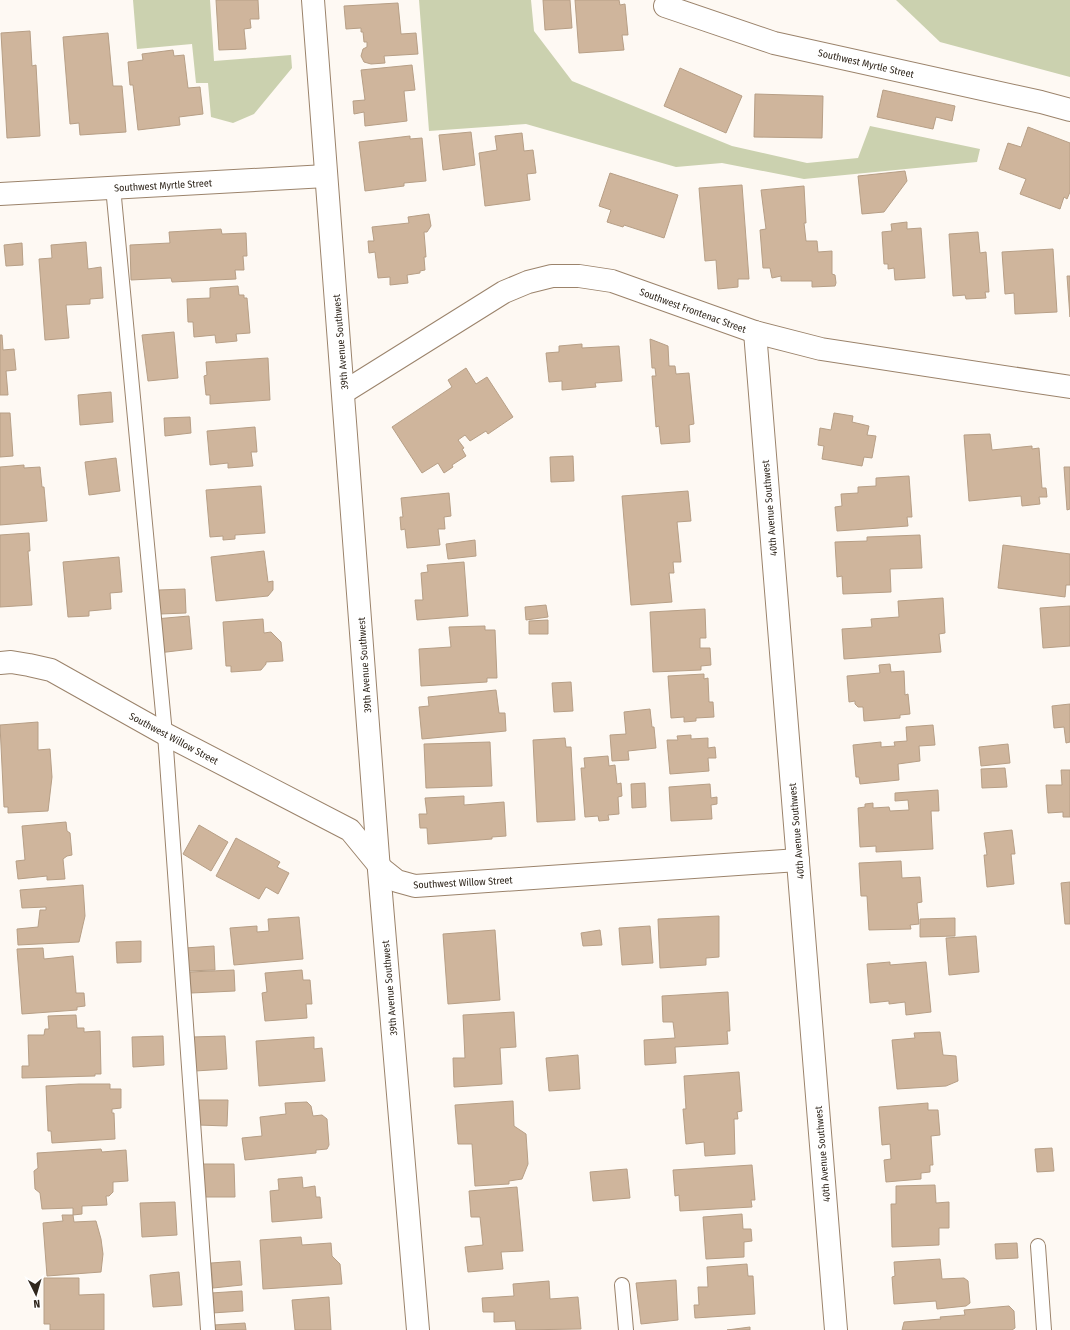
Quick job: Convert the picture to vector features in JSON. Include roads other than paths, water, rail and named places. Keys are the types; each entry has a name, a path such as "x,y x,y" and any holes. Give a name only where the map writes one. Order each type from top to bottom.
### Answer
{"street":[{"name":"39th Avenue Southwest","path":"313,0 379,866 418,1330"},
{"name":"Southwest Myrtle Street","path":"665,6 774,43 1041,102 1070,110"},
{"name":"Southwest Myrtle Street","path":"0,194 326,176"},
{"name":"Southwest Frontenac Street","path":"344,392 504,292 528,282 552,276 579,276 612,281 755,332 821,349 1070,387"},
{"name":"40th Avenue Southwest","path":"755,332 836,1330"},
{"name":"Southwest Willow Street","path":"0,663 11,662 51,670 164,734 350,830 379,866 397,881 415,886 798,860"}],"lane":[{"path":"113,187 164,734 208,1330"},
{"path":"1038,1246 1044,1330"},
{"path":"622,1284 626,1330"}]}
